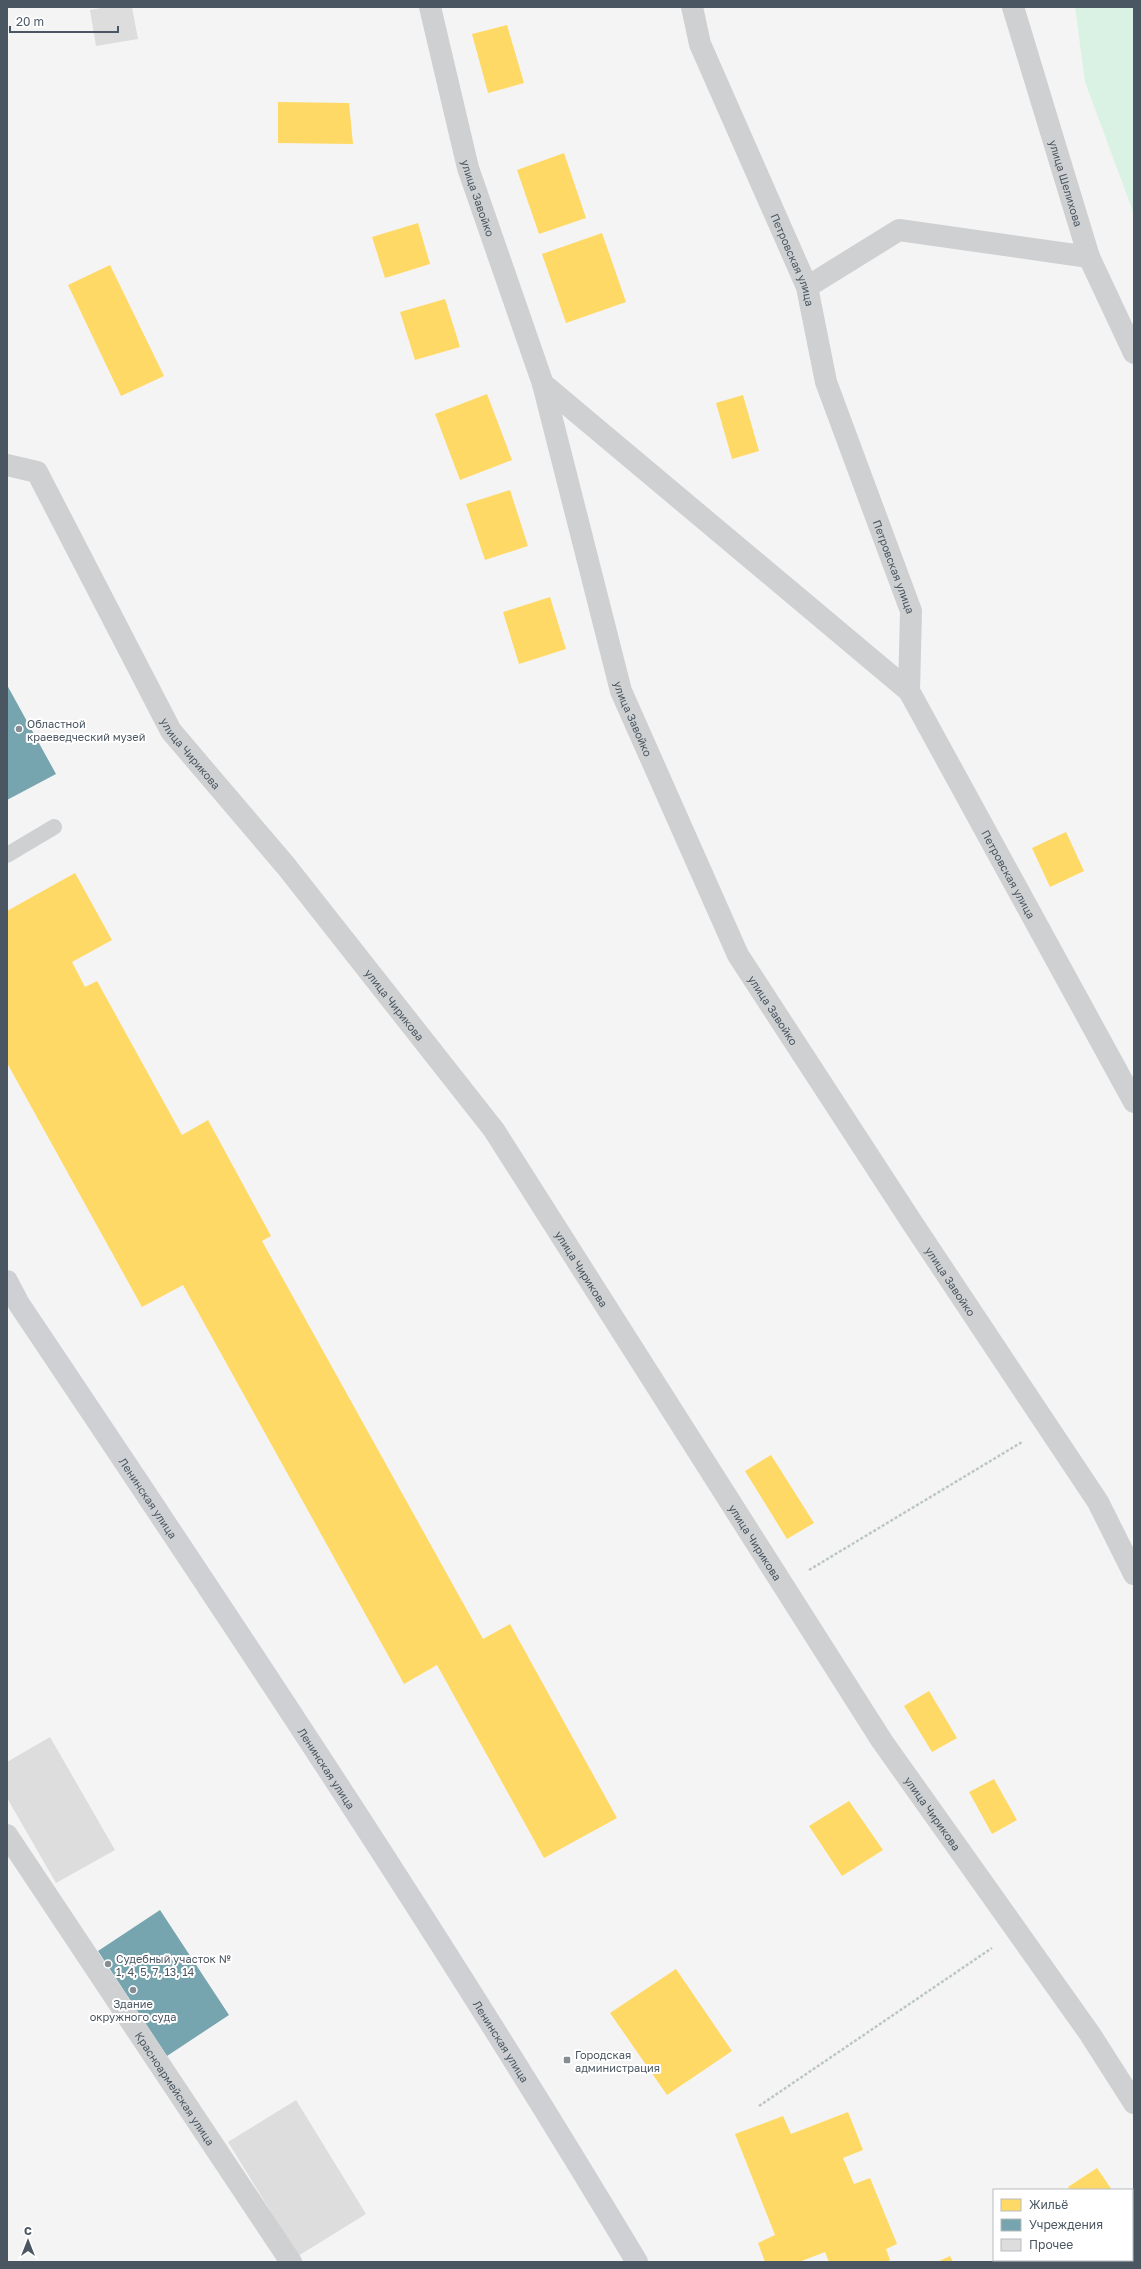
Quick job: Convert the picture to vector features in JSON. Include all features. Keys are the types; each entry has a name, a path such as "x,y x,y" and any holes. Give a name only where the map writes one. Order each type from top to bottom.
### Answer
{"main road":[{"name":"Ленинская улица","path":"7,1281 19,1304 219,1602 446,1950 638,2262"}],"street":[{"name":"улица Завойко","path":"430,7 468,168 543,384 621,691 738,955 913,1224 1098,1502 1134,1574"},
{"name":"Петровская улица","path":"692,7 700,44 807,287 826,382 911,611 909,691 1134,1102"},
{"name":"улица Шелихова","path":"1014,7 1088,257 1134,352"},
{"path":"807,287 899,230 1088,257"},
{"path":"543,384 909,691"},
{"name":"улица Чирикова","path":"7,465 37,472 171,731 286,866 494,1130 882,1741 1090,2034 1134,2103"},
{"name":"Красноармейская улица","path":"7,1835 291,2262"}],"lane":[{"path":"7,855 54,826"}],"path":[{"path":"783,1586 1048,1426"},
{"path":"759,2106 1016,1931"}],"green space":[{"path":"1075,7 1134,7 1134,214 1085,82"}],"building: Жильё":[{"path":"507,25 524,83 488,93 472,34"},
{"path":"278,102 349,103 353,144 278,143"},
{"path":"564,153 586,218 539,234 517,170"},
{"path":"418,223 430,264 385,278 372,237"},
{"path":"602,233 626,302 566,323 542,254"},
{"path":"110,265 164,376 121,396 68,285"},
{"path":"445,299 460,347 415,360 400,312"},
{"path":"487,394 512,460 460,480 435,414"},
{"path":"743,395 759,451 732,459 716,403"},
{"path":"510,490 528,546 485,560 466,504"},
{"path":"550,597 566,649 519,664 503,612"},
{"path":"1066,832 1084,871 1050,887 1032,848"},
{"path":"75,873 112,940 72,962 85,987 97,981 182,1135 208,1120 271,1236 262,1241 483,1639 510,1624 617,1818 544,1858 437,1665 404,1684 183,1285 142,1307 7,1063 7,911"},
{"path":"771,1455 814,1523 787,1539 745,1471"},
{"path":"929,1691 957,1738 932,1752 904,1706"},
{"path":"994,1779 1017,1820 992,1834 969,1792"},
{"path":"849,1801 883,1850 842,1876 809,1826"},
{"path":"676,1969 732,2051 667,2095 610,2013"},
{"path":"848,2112 863,2150 843,2158 854,2184 870,2178 897,2244 886,2249 890,2260 886,2262 829,2262 825,2252 799,2262 765,2262 758,2243 775,2235 735,2134 783,2116 791,2134"},
{"path":"1097,2168 1111,2189 1069,2189 1068,2187"},
{"path":"950,2256 953,2262 937,2262"}],"building: Учреждения":[{"name":"Областной краеведческий музей","path":"7,685 56,774 7,800"},
{"path":"160,1910 229,2015 167,2056 98,1951"}],"building: Прочее":[{"path":"106,7 132,7 138,39 96,46 90,10"},
{"path":"50,1737 115,1850 56,1883 7,1798 7,1762"},
{"path":"296,2100 366,2214 298,2256 228,2142"}],"place":[{"name":"Областной краеведческий музей","path":"19,729"},
{"name":"Судебный участок № 1, 4, 5, 7, 13, 14","path":"108,1964"},
{"name":"Здание окружного суда","path":"133,1990"},
{"name":"Городская администрация","path":"567,2060"}]}
